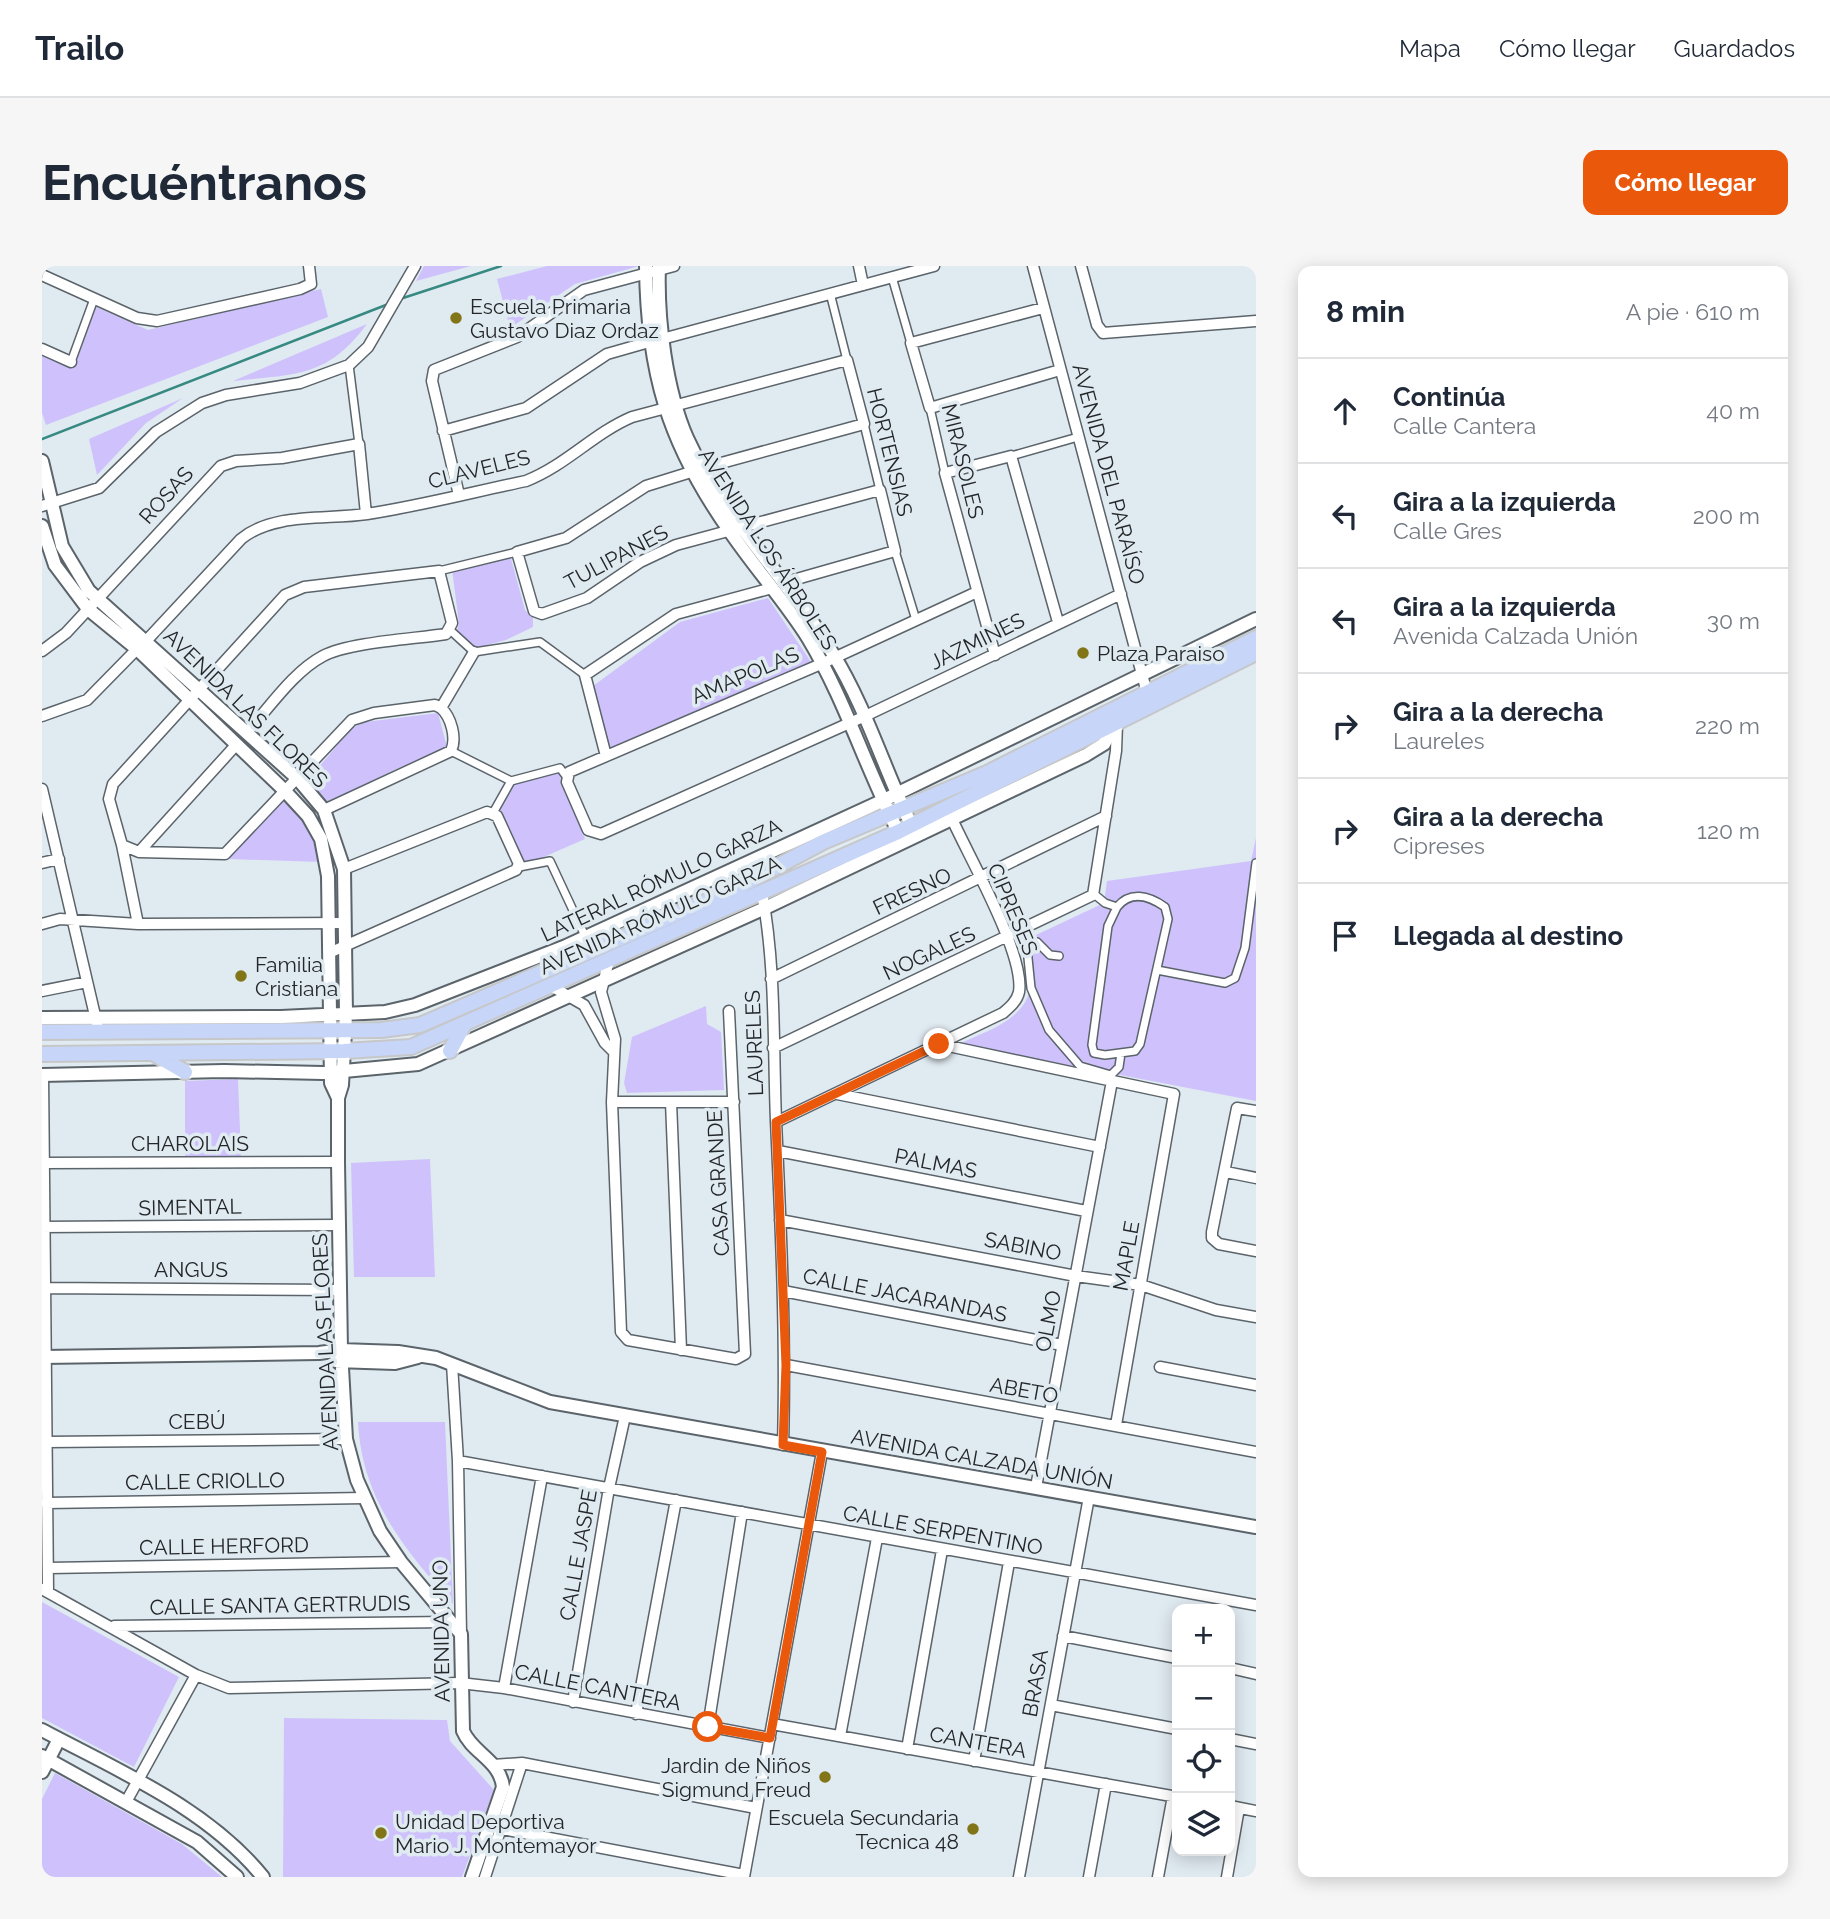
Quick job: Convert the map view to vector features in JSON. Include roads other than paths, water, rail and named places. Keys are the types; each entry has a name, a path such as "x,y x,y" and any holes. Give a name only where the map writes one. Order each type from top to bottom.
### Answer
{"main road":[{"name":"AVENIDA RÓMULO GARZA","path":"42,1054 155,1054 342,1038 420,1025 739,887 823,842 1002,767 1256,638"},
{"name":"AVENIDA RÓMULO GARZA","path":"42,1032 97,1025 329,1022 342,1038 411,1047 762,893 907,833 1256,653"},
{"path":"566,946 585,953"},
{"path":"541,971 551,952"},
{"path":"450,1051 464,1025"},
{"path":"155,1054 185,1072"}],"street":[{"path":"42,275 137,318 157,321 300,289 311,284 309,266"},
{"path":"47,505 99,488 156,432 202,403 226,395 300,383 349,365 368,347 415,266"},
{"path":"459,495 432,381 434,370 517,337 584,290 646,270 674,266"},
{"path":"859,266 863,285"},
{"path":"443,431 526,408 607,354 934,266"},
{"name":"AVENIDA DEL PARAÍSO","path":"1033,266 1147,693"},
{"path":"1081,266 1097,325 1103,333 1256,321"},
{"name":"AVENIDA LOS ÁRBOLES","path":"656,341 659,268"},
{"name":"AVENIDA LOS ÁRBOLES","path":"646,270 656,341 671,406 687,437 697,470 729,531 808,638 884,800 897,811"},
{"name":"MIRASOLES","path":"892,277 930,408 995,655"},
{"name":"HORTENSIAS","path":"830,293 895,551 916,620"},
{"path":"42,349 71,362 94,299"},
{"path":"911,343 1043,308"},
{"name":"CLAVELES","path":"42,716 87,700 247,534 285,522 366,514 541,475 613,426 671,406 847,360"},
{"path":"349,365 366,514"},
{"path":"930,408 1060,370"},
{"path":"138,924 122,845 109,799 113,784 277,601 294,590 439,571 566,538 646,486 864,424"},
{"path":"945,473 1078,437"},
{"name":"ROSAS","path":"42,651 66,633 221,466 236,461 282,458 359,444"},
{"path":"1011,456 1058,622"},
{"name":"AVENIDA LAS FLORES","path":"42,461 47,505 67,557 97,599 192,694 236,745 284,790 308,816 321,839 328,876 329,1022 342,1038"},
{"name":"AVENIDA LOS ÁRBOLES","path":"697,470 786,582 835,656 897,794 897,811 907,833"},
{"name":"TULIPANES","path":"517,552 534,611 542,614 587,598 657,553 676,544 880,490"},
{"name":"AVENIDA LAS FLORES","path":"42,526 55,565 88,609 142,645"},
{"path":"786,582 895,551"},
{"path":"247,732 320,657 338,650 446,634 452,623 439,571"},
{"path":"585,675 676,614 772,588"},
{"name":"AMAPOLAS","path":"566,776 977,592"},
{"name":"JAZMINES","path":"566,776 588,830 601,834 850,723 995,655 1058,622 1122,594"},
{"name":"LATERAL RÓMULO GARZA","path":"342,1038 386,1012 415,1006 566,946 897,794 1256,619"},
{"path":"450,630 474,652"},
{"path":"474,652 540,642 585,675 606,756"},
{"path":"442,708 474,652"},
{"name":"AVENIDA LAS FLORES","path":"192,694 247,732 297,778 324,810 344,869 342,1038 337,1073 341,1356 346,1439 365,1498 380,1531 401,1562 461,1634"},
{"path":"122,845 139,852 221,855 229,852 344,726 358,717 435,705 446,711 454,738 451,751"},
{"path":"1115,725 1106,816 1094,894 1105,903 1117,907"},
{"path":"45,1590 48,1568 43,1357 42,1075 337,1073 418,1064 765,908 907,833 952,819 1101,747 1115,725"},
{"path":"139,852 236,745"},
{"path":"451,751 511,781 560,768 566,776"},
{"path":"324,810 451,751"},
{"path":"493,813 511,781"},
{"path":"42,1018 97,1025 75,920 43,795"},
{"path":"344,869 487,812 497,816 519,867"},
{"name":"FRESNO","path":"771,979 980,880 1106,816"},
{"name":"CIPRESES","path":"776,1122 1003,1013 1016,999 1018,971 1007,937 952,819"},
{"path":"42,863 59,859"},
{"path":"329,953 519,867 550,862 585,936"},
{"path":"1157,970 1225,983 1235,978 1245,948 1256,863"},
{"name":"LAURELES","path":"762,893 771,979 778,1152 786,1365 783,1445"},
{"name":"NOGALES","path":"774,1048 1084,902 1094,894"},
{"path":"1129,895 1148,899 1165,907 1168,919 1157,970 1140,1044 1135,1051 1098,1054 1092,1045 1108,926 1117,907 1129,895"},
{"path":"42,924 60,919 138,924 344,923"},
{"path":"1059,956 1050,955 1037,942 1029,944 1027,948 1031,988 1049,1030 1080,1066 1112,1078"},
{"path":"609,960 601,982 602,998 615,1036 612,1102 621,1332 628,1340 681,1350 671,1102"},
{"path":"42,991 87,982"},
{"path":"551,986 590,1012 603,1040 613,1051"},
{"name":"CASA GRANDE","path":"681,1350 736,1359 745,1354 729,1010"},
{"path":"939,1044 1112,1078"},
{"path":"1112,1078 1119,1067 1121,1053"},
{"name":"MAPLE","path":"1112,1078 1174,1094 1116,1425"},
{"name":"OLMO","path":"1036,1487 1112,1078"},
{"path":"836,1094 1100,1147"},
{"path":"612,1102 734,1102"},
{"path":"1256,1111 1237,1108 1212,1232 1212,1238 1219,1244 1256,1251"},
{"name":"PALMAS","path":"778,1152 1086,1211"},
{"name":"CHAROLAIS","path":"42,1163 338,1162"},
{"path":"1226,1172 1256,1178"},
{"name":"SABINO","path":"780,1220 1076,1276 1141,1285 1216,1310 1256,1317"},
{"name":"SIMENTAL","path":"43,1227 338,1224"},
{"name":"ANGUS","path":"43,1288 340,1290"},
{"name":"CALLE JACARANDAS","path":"783,1291 1062,1345"},
{"name":"AVENIDA CALZADA UNIÓN","path":"43,1357 319,1353 341,1356 398,1352 436,1358 543,1401 1256,1527"},
{"name":"AVENIDA UNO","path":"452,1364 458,1461 460,1683 464,1735 494,1765"},
{"name":"ABETO","path":"786,1365 1256,1452"},
{"path":"1160,1367 1256,1385"},
{"name":"CALLE JASPE","path":"573,1702 609,1488 625,1416"},
{"name":"CEBÚ","path":"47,1442 346,1439"},
{"path":"502,1829 744,1876 822,1452"},
{"name":"CALLE SERPENTINO","path":"458,1461 1256,1605"},
{"path":"504,1688 541,1476"},
{"name":"BRASA","path":"1019,1877 1089,1497"},
{"name":"CALLE CRIOLLO","path":"46,1503 365,1498"},
{"path":"636,1714 676,1500"},
{"path":"708,1727 742,1512"},
{"path":"840,1736 877,1538"},
{"path":"907,1749 943,1550"},
{"name":"CALLE HERFORD","path":"48,1568 401,1562"},
{"path":"974,1761 1009,1562"},
{"name":"CALLE CANTERA","path":"45,1590 196,1675 217,1684 240,1689 460,1683 504,1688 770,1738"},
{"name":"CALLE SANTA GERTRUDIS","path":"111,1626 449,1622"},
{"path":"1063,1636 1172,1657"},
{"path":"1235,1669 1256,1674"},
{"path":"126,1802 139,1783 196,1675"},
{"path":"1051,1705 1172,1728"},
{"name":"CANTERA","path":"772,1724 1172,1795"},
{"path":"42,1730 139,1783 226,1836 263,1877"},
{"path":"42,1772 45,1758 59,1739"},
{"path":"1235,1740 1256,1744"},
{"path":"45,1758 197,1842 237,1877"},
{"path":"485,1877 522,1763"},
{"path":"471,1877 503,1787 494,1765 522,1763 756,1808"},
{"path":"1089,1877 1106,1784"},
{"path":"1235,1807 1256,1811"},
{"path":"1158,1877 1172,1810"},
{"path":"1227,1877 1229,1856"}],"waterway":[{"path":"400,299 501,266"},
{"path":"42,439 391,303"}],"place":[{"name":"Escuela Primaria Gustavo Diaz Ordaz","path":"456,318"},
{"name":"Plaza Paraiso","path":"1083,653"},
{"name":"Familia Cristiana","path":"241,976"},
{"name":"Jardin de Niños Sigmund Freud","path":"825,1777"},
{"name":"Escuela Secundaria Tecnica 48","path":"973,1829"},
{"name":"Unidad Deportiva Mario J. Montemayor","path":"381,1833"}]}
